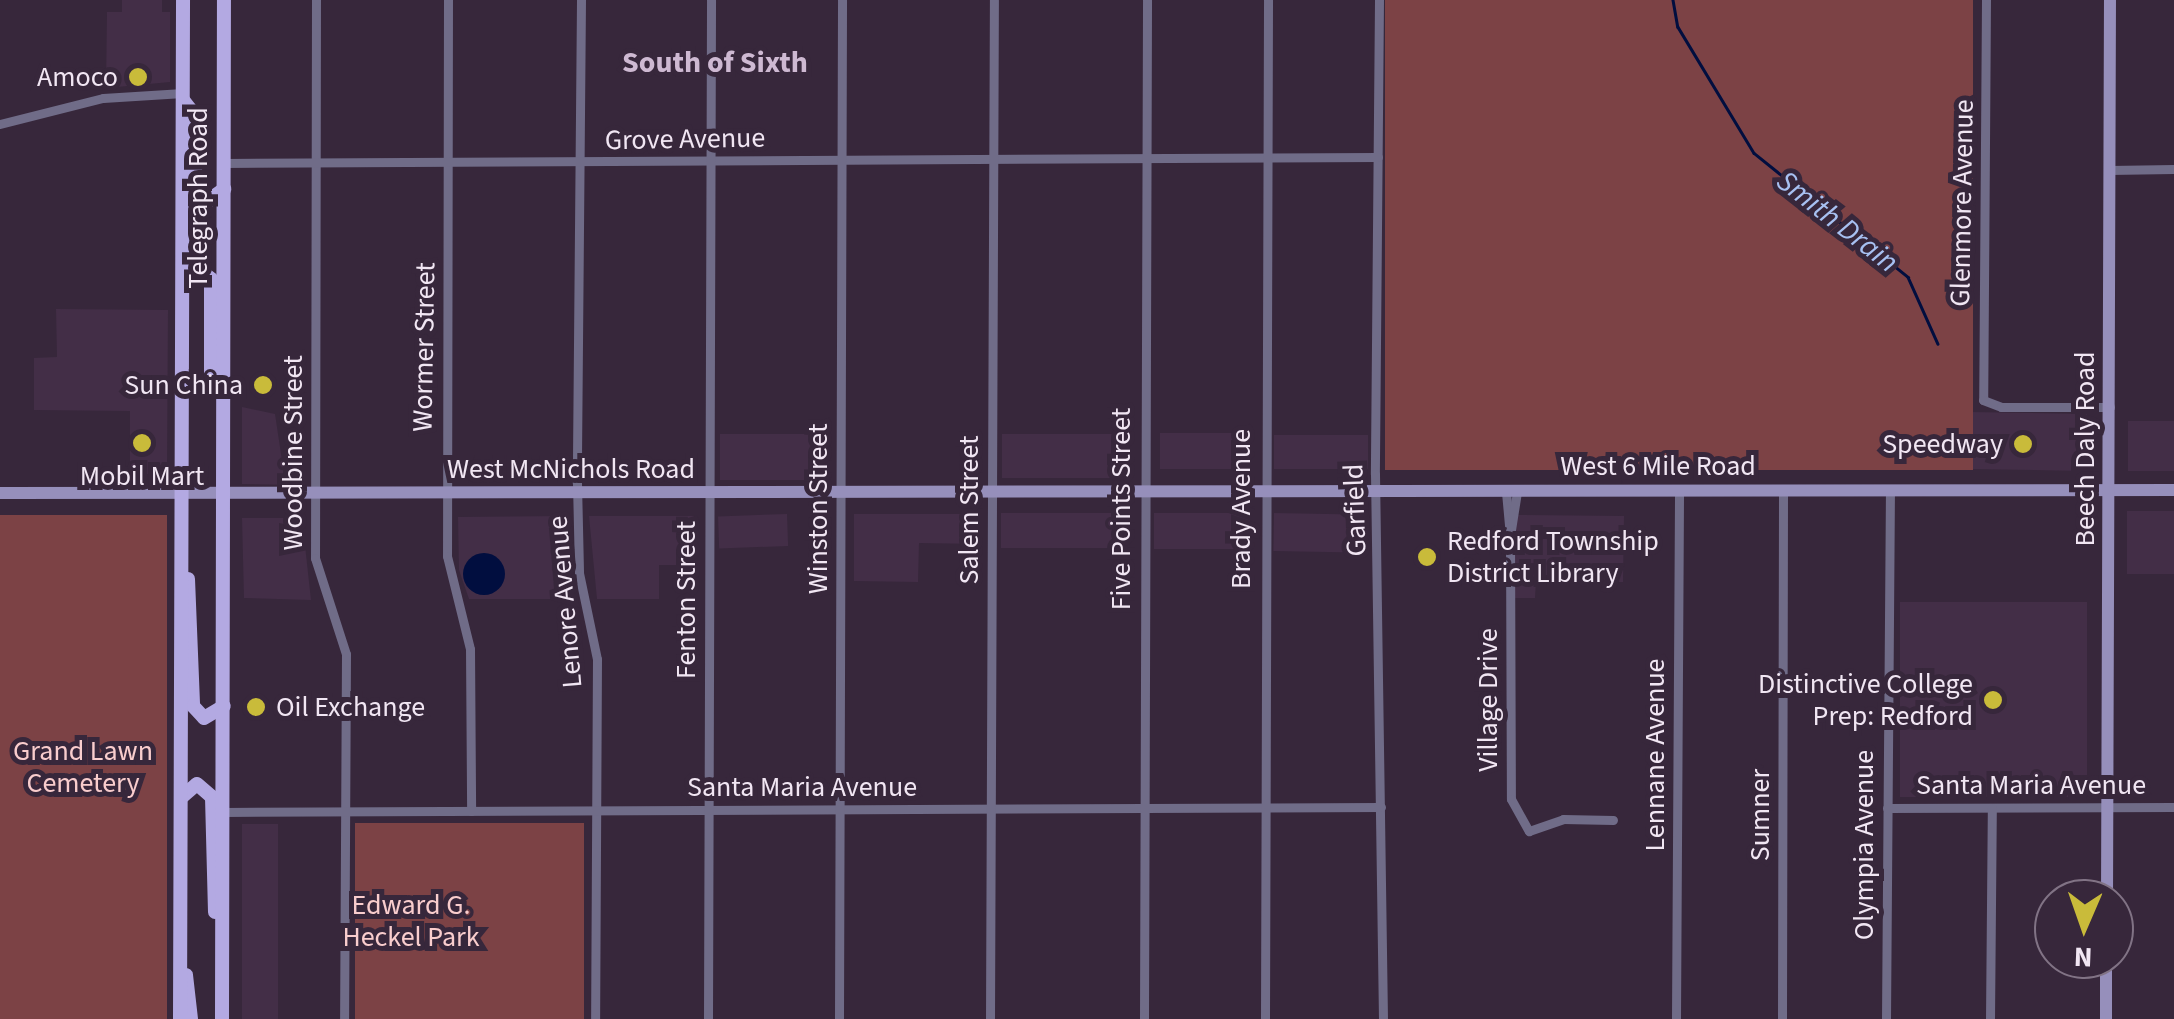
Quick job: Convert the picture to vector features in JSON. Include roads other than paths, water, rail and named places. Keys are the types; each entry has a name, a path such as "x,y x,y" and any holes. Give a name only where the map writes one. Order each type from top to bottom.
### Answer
{"main road":[{"name":"Telegraph Road","path":"180,1019 183,0"},
{"name":"Telegraph Road","path":"222,1019 224,0"},
{"name":"Beech Daly Road","path":"2106,879 2110,0"},
{"path":"182,96 193,113 196,196 209,200 224,189"},
{"name":"Telegraph Road","path":"183,278 197,268 211,278 212,372 222,396"},
{"name":"West 6 Mile Road","path":"1142,491 2174,490"},
{"name":"West McNichols Road","path":"0,494 1142,491"},
{"name":"Telegraph Road","path":"182,550 193,604 193,706 204,718 224,701"},
{"path":"182,799 198,784 212,797 212,892 222,948"},
{"path":"181,960 191,1019"},
{"path":"2106,979 2106,1019"}],"street":[{"name":"Woodbine Street","path":"316,0 316,574 346,654 344,1019"},
{"name":"Wormer Street","path":"448,0 447,572 470,650 470,811"},
{"name":"Lenore Avenue","path":"581,0 577,494 579,574 596,648 595,1019"},
{"name":"Fenton Street","path":"708,1019 711,0"},
{"name":"Winston Street","path":"839,1019 842,0"},
{"name":"Salem Street","path":"990,1019 994,0"},
{"name":"Five Points Street","path":"1144,1019 1142,491 1147,0"},
{"name":"Brady Avenue","path":"1265,1019 1263,492 1268,0"},
{"name":"Garfield","path":"1380,0 1376,491 1383,1019"},
{"name":"Glenmore Avenue","path":"1986,0 1987,405 2110,407"},
{"path":"0,124 103,98 182,96"},
{"name":"Grove Avenue","path":"224,163 1378,158"},
{"path":"2109,170 2174,169"},
{"name":"Village Drive","path":"1511,492 1512,800 1529,832 1563,819 1614,820"},
{"name":"Lennane Avenue","path":"1676,1019 1679,492"},
{"name":"Sumner","path":"1782,1019 1783,492"},
{"name":"Olympia Avenue","path":"1886,1019 1890,492"},
{"name":"Santa Maria Avenue","path":"1887,808 2174,807"},
{"name":"Santa Maria Avenue","path":"223,812 1382,808"},
{"path":"1990,1019 1992,808"}],"waterway":[{"name":"Smith Drain","path":"1673,0 1678,27 1754,153 1908,277 1938,344"}],"place":[{"name":"Amoco","path":"138,77"},
{"name":"Sun China","path":"263,385"},
{"name":"Mobil Mart","path":"142,443"},
{"name":"Speedway","path":"2023,444"},
{"name":"Redford Township District Library","path":"1427,557"},
{"name":"Distinctive College Prep: Redford","path":"1993,700"},
{"name":"Oil Exchange","path":"256,707"}],"district":[{"name":"South of Sixth","path":"715,63"}],"park label":[{"name":"Grand Lawn Cemetery","path":"83,767"},
{"name":"Edward G. Heckel Park","path":"411,921"}]}
